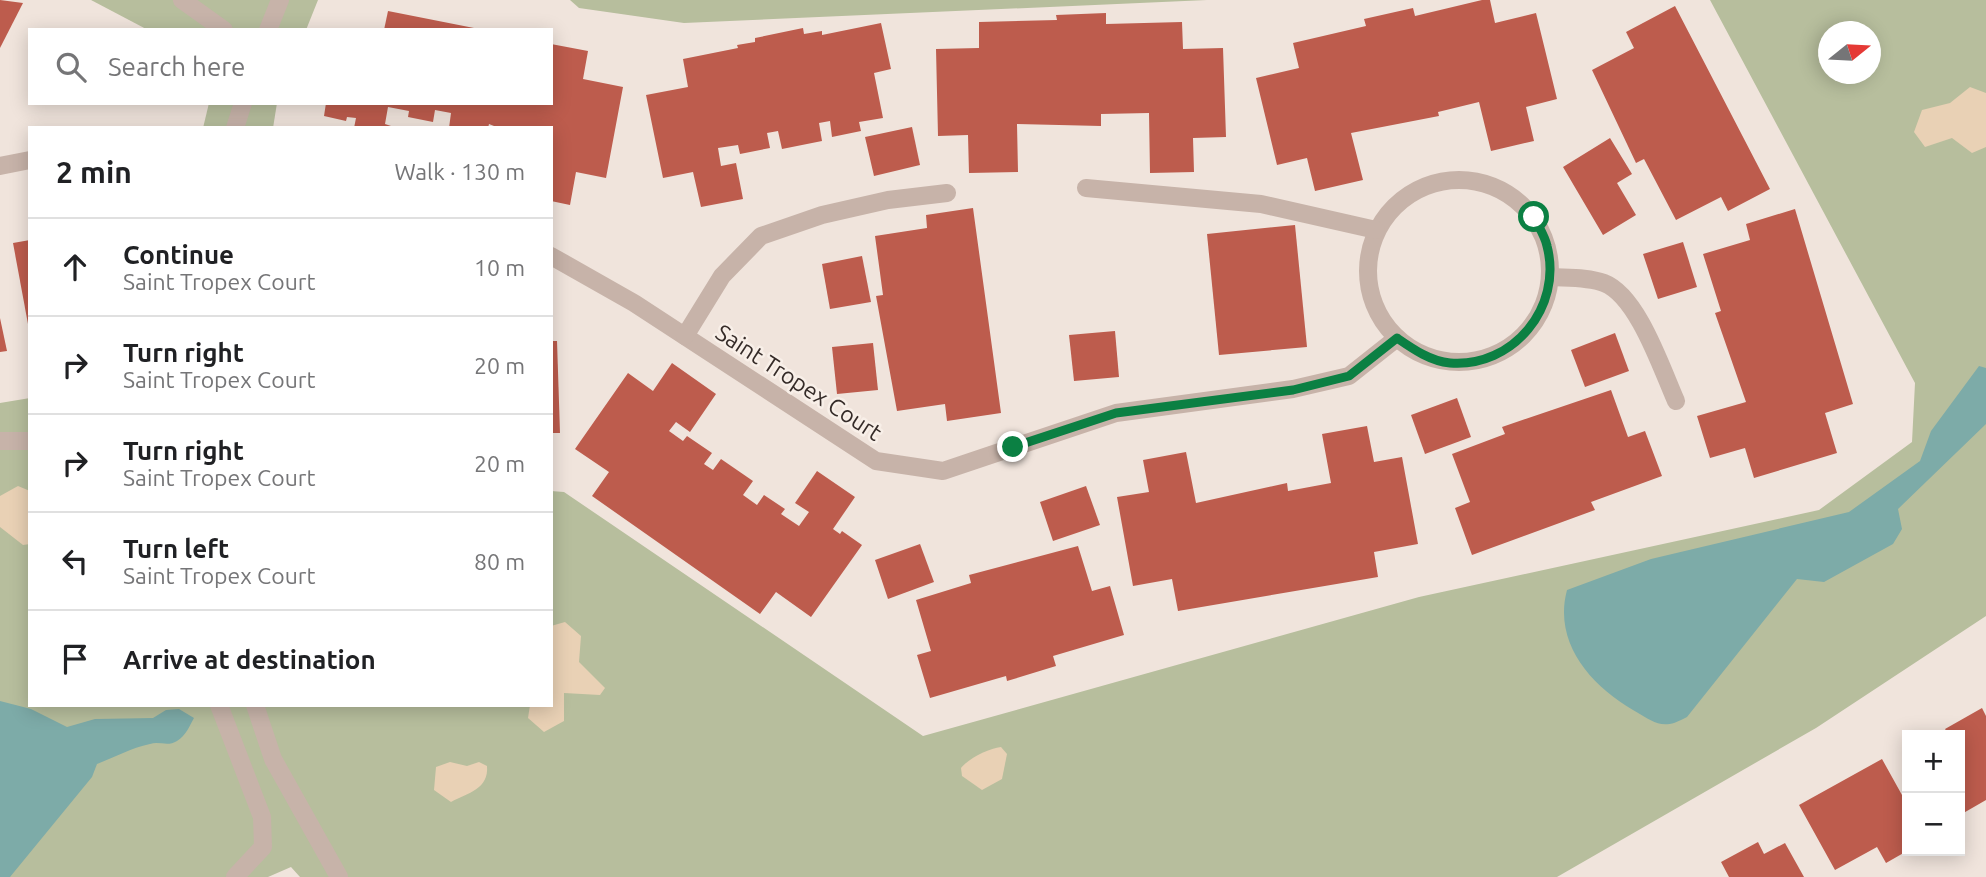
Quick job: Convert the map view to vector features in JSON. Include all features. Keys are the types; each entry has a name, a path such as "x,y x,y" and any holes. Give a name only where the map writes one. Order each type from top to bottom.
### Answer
{"street":[{"path":"182,0 220,28"},
{"path":"269,28 280,0"},
{"path":"236,126 242,105"},
{"path":"0,166 28,160"},
{"path":"1451,178 1482,181 1511,194 1534,217 1547,246 1551,277 1544,306 1529,331 1506,350 1479,361 1450,363 1422,355 1397,338 1378,315 1368,288 1368,258 1376,230 1395,204 1420,187 1451,178"},
{"path":"1087,188 1261,204 1376,230"},
{"path":"685,336 722,276 761,236 822,215 888,200 947,193"},
{"name":"Saint Tropex Court","path":"553,257 634,303 876,461 943,471 1116,413 1293,390 1349,376 1397,338"},
{"path":"1551,277 1606,283 1615,291 1636,314 1676,401"},
{"path":"0,441 28,441"},
{"path":"220,707 262,817 263,847 235,877"},
{"path":"256,707 272,759 340,877"}],"green space":[{"path":"91,0 318,0 307,28 144,28"},
{"path":"570,0 1207,0 684,23 579,8"},
{"path":"1710,0 1986,0 1986,616 1816,728 1557,877 300,877 291,867 268,877 0,877 0,403 28,398 28,707 553,707 553,491 564,492 923,736 1419,597 1819,510 1912,442 1915,383"},
{"path":"209,105 277,105 273,126 203,126"}],"sand":[{"path":"1970,87 1986,93 1986,147 1972,153 1952,138 1925,147 1914,132 1922,110 1950,103"},
{"path":"18,486 28,490 28,544 23,545 0,527 0,496"},
{"path":"565,622 581,636 579,662 605,688 600,695 564,693 564,721 544,732 528,718 530,707 553,707 553,625"},
{"path":"1001,747 1007,754 1002,779 982,790 962,776 961,768 969,761"},
{"path":"450,762 467,766 479,762 487,766 487,774 481,785 451,802 434,790 436,767"}],"water":[{"path":"1979,366 1986,368 1986,424 1898,509 1902,529 1893,544 1824,582 1797,579 1687,717 1671,724 1654,722 1617,700 1590,675 1570,644 1565,627 1567,590 1651,559 1849,512 1920,461 1931,431"},
{"path":"0,701 31,709 67,727 95,719 153,718 166,710 179,709 194,718 185,733 174,743 153,743 97,764 92,777 10,877 0,877"}],"building":[{"path":"0,0 23,3 0,48"},
{"path":"1490,0 1495,23 1536,13 1557,99 1526,107 1534,141 1491,151 1479,102 1438,112 1439,116 1351,133 1363,180 1315,191 1307,158 1277,165 1256,78 1299,68 1293,43 1366,26 1364,19 1413,8 1415,16"},
{"path":"1675,6 1770,189 1728,211 1721,197 1676,220 1644,159 1636,163 1592,70 1634,48 1626,32"},
{"path":"388,11 474,28 384,28"},
{"path":"1106,13 1106,24 1182,22 1183,49 1223,48 1226,137 1193,138 1194,172 1150,173 1149,113 1101,114 1101,126 1017,124 1018,172 969,173 968,135 938,136 936,49 979,48 979,22 1057,20 1056,15"},
{"path":"881,23 891,69 874,73 883,118 859,122 861,131 832,137 830,121 819,123 822,141 782,149 778,131 767,133 770,148 740,154 738,145 718,148 721,166 736,163 743,199 701,207 693,172 663,178 646,95 688,87 683,59 738,48 737,45 755,42 755,38 803,28 804,34 822,31 822,35"},
{"path":"553,44 588,51 583,79 623,87 606,178 576,172 570,205 553,201 553,126 449,126 451,113 435,110 433,122 408,117 409,111 388,107 385,124 391,126 354,126 356,118 347,117 346,121 324,116 326,105 553,105"},
{"path":"912,127 920,165 874,176 865,137"},
{"path":"1610,138 1632,174 1617,183 1636,215 1603,235 1563,167"},
{"path":"973,208 1001,413 947,421 945,404 897,411 876,296 883,295 875,236 927,228 926,215"},
{"path":"1795,209 1853,404 1825,413 1837,453 1754,478 1745,448 1710,458 1697,416 1746,402 1715,313 1721,311 1703,254 1750,240 1746,224"},
{"path":"1295,225 1307,347 1219,355 1207,234"},
{"path":"28,240 28,324 13,243"},
{"path":"1683,242 1697,287 1658,299 1643,254"},
{"path":"862,256 871,302 830,309 822,264"},
{"path":"0,318 7,351 0,352"},
{"path":"1115,331 1119,377 1074,381 1069,335"},
{"path":"1615,333 1629,371 1585,387 1571,350"},
{"path":"553,341 557,341 560,433 553,433"},
{"path":"873,343 878,390 837,394 832,347"},
{"path":"672,363 716,394 690,432 676,422 669,431 683,441 687,436 712,453 704,464 713,470 721,459 753,481 743,495 757,505 764,495 785,509 781,514 799,526 809,512 795,503 817,471 855,497 833,529 840,534 842,531 862,545 811,617 776,592 760,614 592,496 609,472 575,449 628,373 653,391"},
{"path":"1611,390 1628,437 1645,431 1662,476 1591,502 1595,510 1472,555 1455,508 1470,502 1452,454 1505,434 1502,427"},
{"path":"1457,398 1471,437 1425,454 1411,415"},
{"path":"1367,426 1374,462 1402,457 1418,544 1374,552 1378,577 1178,611 1172,579 1133,586 1117,497 1149,492 1143,460 1186,452 1196,503 1287,483 1288,491 1331,483 1322,434"},
{"path":"1086,486 1100,525 1053,541 1040,502"},
{"path":"920,544 934,582 888,599 875,560"},
{"path":"1078,546 1092,591 1110,586 1124,635 1053,656 1056,666 1007,681 1006,676 930,698 917,655 931,651 916,600 971,583 969,575"},
{"path":"1982,708 1986,716 1986,800 1965,812 1965,730 1945,729"},
{"path":"1882,759 1902,795 1902,854 1886,863 1877,847 1835,870 1799,805"},
{"path":"1758,842 1764,854 1785,843 1804,877 1729,877 1721,862"}],"route":[{"path":"1013,447 1116,413 1293,390 1349,376 1397,338 1422,355 1450,363 1479,361 1506,350 1529,331 1544,306 1551,277 1547,246 1534,217"}]}
